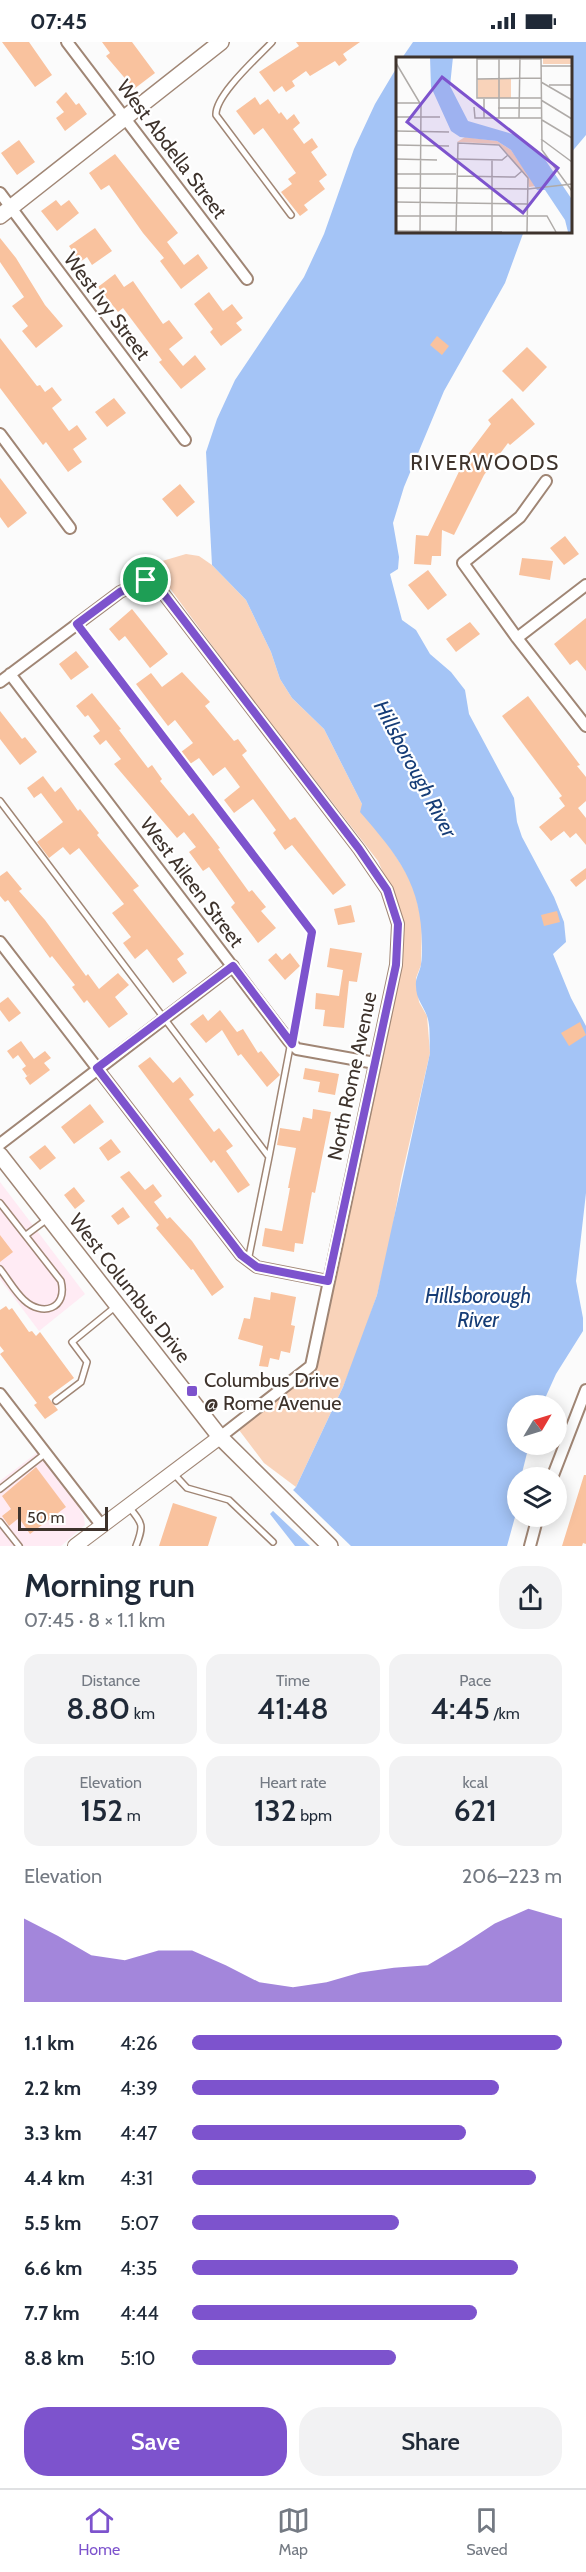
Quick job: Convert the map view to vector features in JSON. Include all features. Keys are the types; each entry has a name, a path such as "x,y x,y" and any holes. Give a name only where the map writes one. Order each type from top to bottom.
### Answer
{"main road":[{"path":"5,212 221,42"},
{"name":"West Columbus Drive","path":"0,1155 220,1437 330,1546"}],"street":[{"name":"West Abdella Street","path":"67,42 247,279"},
{"name":"West Ivy Street","path":"0,193 5,212 185,440"},
{"path":"0,434 70,528"},
{"path":"546,481 520,516 463,563 517,638 586,726"},
{"name":"North Rome Avenue","path":"75,1546 310,1366 396,965 398,924 387,890 359,849 156,584 146,580 120,592 77,624"},
{"path":"517,638 586,585"},
{"path":"0,682 77,624"},
{"name":"West Aileen Street","path":"10,674 292,1044"},
{"path":"0,942 241,1255 257,1267 328,1281"},
{"path":"0,1144 233,966"},
{"path":"292,1044 297,1049 375,1063"},
{"path":"556,1467 586,1390"},
{"path":"0,1394 102,1526"},
{"path":"530,1546 535,1527"}],"lane":[{"path":"272,42 223,96 216,109 216,115 291,215"},
{"path":"77,624 312,932 248,1261"},
{"path":"0,801 270,1157"},
{"path":"0,1203 61,1281 64,1293 61,1302 50,1309 35,1308 23,1300 0,1269"},
{"path":"26,1235 49,1218"},
{"path":"56,1401 81,1382 87,1362 72,1342 117,1306"},
{"path":"0,1489 46,1453"},
{"path":"173,1473 187,1488 229,1500 273,1542"},
{"path":"128,1506 141,1523 142,1529 136,1546"},
{"path":"0,1522 19,1546"}],"shaded area":[{"path":"186,554 199,556 212,565 246,600 271,652 280,679 292,698 324,729 362,804 404,869 414,888 422,922 421,965 416,978 419,1002 427,1016 430,1053 401,1179 389,1247 377,1295 357,1353 296,1487 264,1463 239,1430 317,1369 402,966 404,934 399,908 378,861 245,690 152,564"},
{"path":"0,1182 85,1294 39,1331 0,1279"},
{"path":"38,1452 74,1499 84,1517 85,1525 61,1546 0,1546 0,1481"}],"water":[{"path":"413,42 586,42 586,135 571,153 571,57 403,57"},
{"name":"Hillsborough River","path":"396,69 396,232 524,232 505,283 444,391 404,487 393,523 399,557 398,569 390,574 402,620 416,630 430,654 451,672 465,690 469,714 514,798 517,822 522,837 554,897 564,922 566,942 553,954 571,998 586,1026 586,1193 576,1281 583,1318 583,1331 556,1374 547,1395 507,1395 507,1455 526,1455 524,1467 507,1467 507,1527 512,1527 507,1546 295,1546 270,1514 296,1487 343,1387 377,1295 430,1053 428,1020 416,991 416,980 422,958 421,924 418,905 405,872 386,843 360,812 362,804 324,729 292,698 280,679 271,652 246,600 212,565 206,452 217,419 235,380 304,277 324,234 354,149 375,104"}],"pier":[{"path":"291,1488 351,1546 310,1546 271,1509"}],"building":[{"path":"2,42 29,42 52,75 35,87"},
{"path":"102,42 132,42 155,73 134,89 106,56 110,53"},
{"path":"296,42 360,42 343,54 347,60 339,66 335,61 310,76 306,71 292,81 295,86 286,92 282,86 274,92 259,72 299,46"},
{"path":"66,92 76,105 79,103 87,114 65,131 56,118 64,112 56,102"},
{"path":"255,97 260,105 268,99 279,114 281,112 287,120 294,114 300,123 293,129 304,144 312,138 318,147 311,152 327,175 319,181 325,189 304,205 308,210 300,216 281,192 292,184 288,179 296,173 263,128 254,135 236,111"},
{"path":"19,140 35,162 17,175 1,153"},
{"path":"115,154 178,233 167,242 184,265 198,254 208,268 181,289 160,261 164,258 109,185 101,190 89,173"},
{"path":"56,200 61,206 69,200 79,213 57,231 41,211"},
{"path":"95,228 112,251 92,265 87,257 80,262 69,246"},
{"path":"0,238 16,258 45,305 63,326 36,348 22,331 28,326 12,306 24,297 0,262"},
{"path":"115,274 124,287 133,281 163,324 169,320 183,338 169,349 183,366 195,355 206,369 181,389 159,362 162,360 123,308 118,312 98,287"},
{"path":"209,292 223,311 232,304 243,318 236,323 242,330 221,346 210,332 213,329 194,304"},
{"path":"437,336 449,346 442,355 430,345"},
{"path":"0,338 37,386 40,385 45,392 52,387 62,400 52,408 69,431 77,425 87,439 73,449 82,462 68,472 46,442 43,445 0,388"},
{"path":"527,347 547,367 523,392 502,371"},
{"path":"114,398 126,413 107,427 95,412"},
{"path":"512,398 535,424 510,445 508,443 484,475 454,535 442,530 441,556 432,556 431,565 414,564 416,535 428,536 466,457 491,424 488,420"},
{"path":"0,478 27,513 8,528 0,517"},
{"path":"180,484 195,502 177,517 162,499"},
{"path":"565,536 579,554 564,565 550,548"},
{"path":"522,558 553,561 550,580 519,575"},
{"path":"428,570 447,595 428,610 408,585"},
{"path":"132,609 168,654 150,668 125,636 119,641 109,629"},
{"path":"586,618 586,671 577,660 570,665 554,644"},
{"path":"470,622 480,634 456,652 446,639"},
{"path":"76,651 89,667 71,680 59,664"},
{"path":"182,672 210,702 205,706 234,741 238,739 247,751 242,755 290,820 295,817 346,885 333,895 292,845 285,850 273,833 276,830 253,799 234,813 224,800 240,787 225,767 213,776 199,758 190,764 181,752 193,743 175,720 168,726 136,684 151,673 162,687"},
{"path":"92,693 148,768 152,765 162,779 160,781 189,816 193,813 249,892 252,890 266,907 261,911 276,928 258,943 231,907 235,903 209,867 203,871 189,852 196,847 184,832 177,838 114,764 121,759 106,740 100,745 93,736 100,731 88,715 85,717 76,706"},
{"path":"528,696 580,765 577,766 586,777 586,801 578,808 586,818 586,845 576,833 570,838 564,831 551,841 539,827 565,806 559,798 562,796 502,716"},
{"path":"0,711 22,739 25,737 37,752 20,765 0,739"},
{"path":"43,776 55,792 61,787 78,811 80,809 99,833 97,835 139,886 133,890 184,954 177,959 187,973 173,983 147,949 135,959 123,943 131,937 112,913 124,904 79,848 70,855 63,847 49,858 37,842 63,822 41,793 34,798 27,788"},
{"path":"586,868 586,879 576,887 570,880"},
{"path":"7,871 22,889 19,891 45,920 86,976 88,974 99,989 118,973 129,985 115,997 128,1014 109,1028 87,1000 84,1003 72,987 75,985 52,956 50,958 8,900 5,902 0,896 0,876"},
{"path":"351,905 355,922 338,925 334,909"},
{"path":"557,911 560,922 544,926 541,915"},
{"path":"330,948 362,953 357,982 349,981 344,1028 323,1026 325,1010 315,1009 316,993 339,996 343,970 327,967"},
{"path":"276,953 282,960 290,953 300,966 285,980 268,960"},
{"path":"8,997 21,1013 9,1022 0,1010 0,1003"},
{"path":"220,1010 237,1032 243,1029 258,1053 261,1051 280,1075 267,1087 241,1054 238,1056 222,1030 206,1043 190,1024 203,1014 208,1021"},
{"path":"580,1022 586,1035 569,1046 561,1033"},
{"path":"21,1041 34,1059 45,1051 51,1058 44,1063 50,1070 30,1085 25,1078 31,1073 27,1076 22,1069 26,1066 18,1055 13,1059 7,1051"},
{"path":"150,1057 173,1083 180,1077 194,1095 189,1099 214,1132 219,1128 233,1146 226,1151 250,1185 238,1193 214,1160 211,1163 138,1066"},
{"path":"305,1068 339,1074 335,1095 318,1092 320,1082 303,1079"},
{"path":"90,1104 104,1122 74,1144 61,1127"},
{"path":"313,1109 331,1112 315,1193 312,1192 303,1244 295,1243 294,1252 262,1246 265,1228 282,1231 290,1188 288,1188 296,1148 277,1145 280,1128 300,1131 303,1117 312,1119"},
{"path":"111,1139 121,1152 108,1161 99,1148"},
{"path":"45,1145 56,1158 40,1170 29,1157"},
{"path":"129,1171 145,1190 153,1184 162,1196 154,1202 167,1219 170,1217 192,1241 224,1287 212,1296 193,1269 191,1270 156,1228 159,1225 120,1177"},
{"path":"74,1187 85,1201 75,1209 64,1195"},
{"path":"123,1207 130,1217 118,1225 111,1216"},
{"path":"0,1235 13,1252 0,1262"},
{"path":"271,1292 296,1297 291,1325 295,1326 290,1353 281,1351 279,1360 270,1358 268,1367 259,1366 263,1346 238,1339 244,1318 250,1319 254,1297 270,1300"},
{"path":"6,1306 9,1310 12,1308 29,1332 32,1331 36,1336 40,1332 74,1378 48,1397 58,1410 45,1419 34,1405 37,1403 0,1354 4,1351 0,1346 0,1310"},
{"path":"36,1467 66,1507 30,1534 19,1518 9,1526 2,1516 11,1509 2,1496"},
{"path":"584,1475 586,1475 586,1544 562,1546"},
{"path":"173,1503 217,1517 208,1546 159,1546"}],"place":[{"name":"Columbus Drive @ Rome Avenue","path":"192,1391"}],"district":[{"name":"RIVERWOODS","path":"485,463"}],"route":[{"path":"146,580 156,584 359,849 387,890 398,924 396,965 328,1281 257,1267 241,1255 97,1068 233,966 292,1044 312,932 77,624 120,592 146,580"}]}
